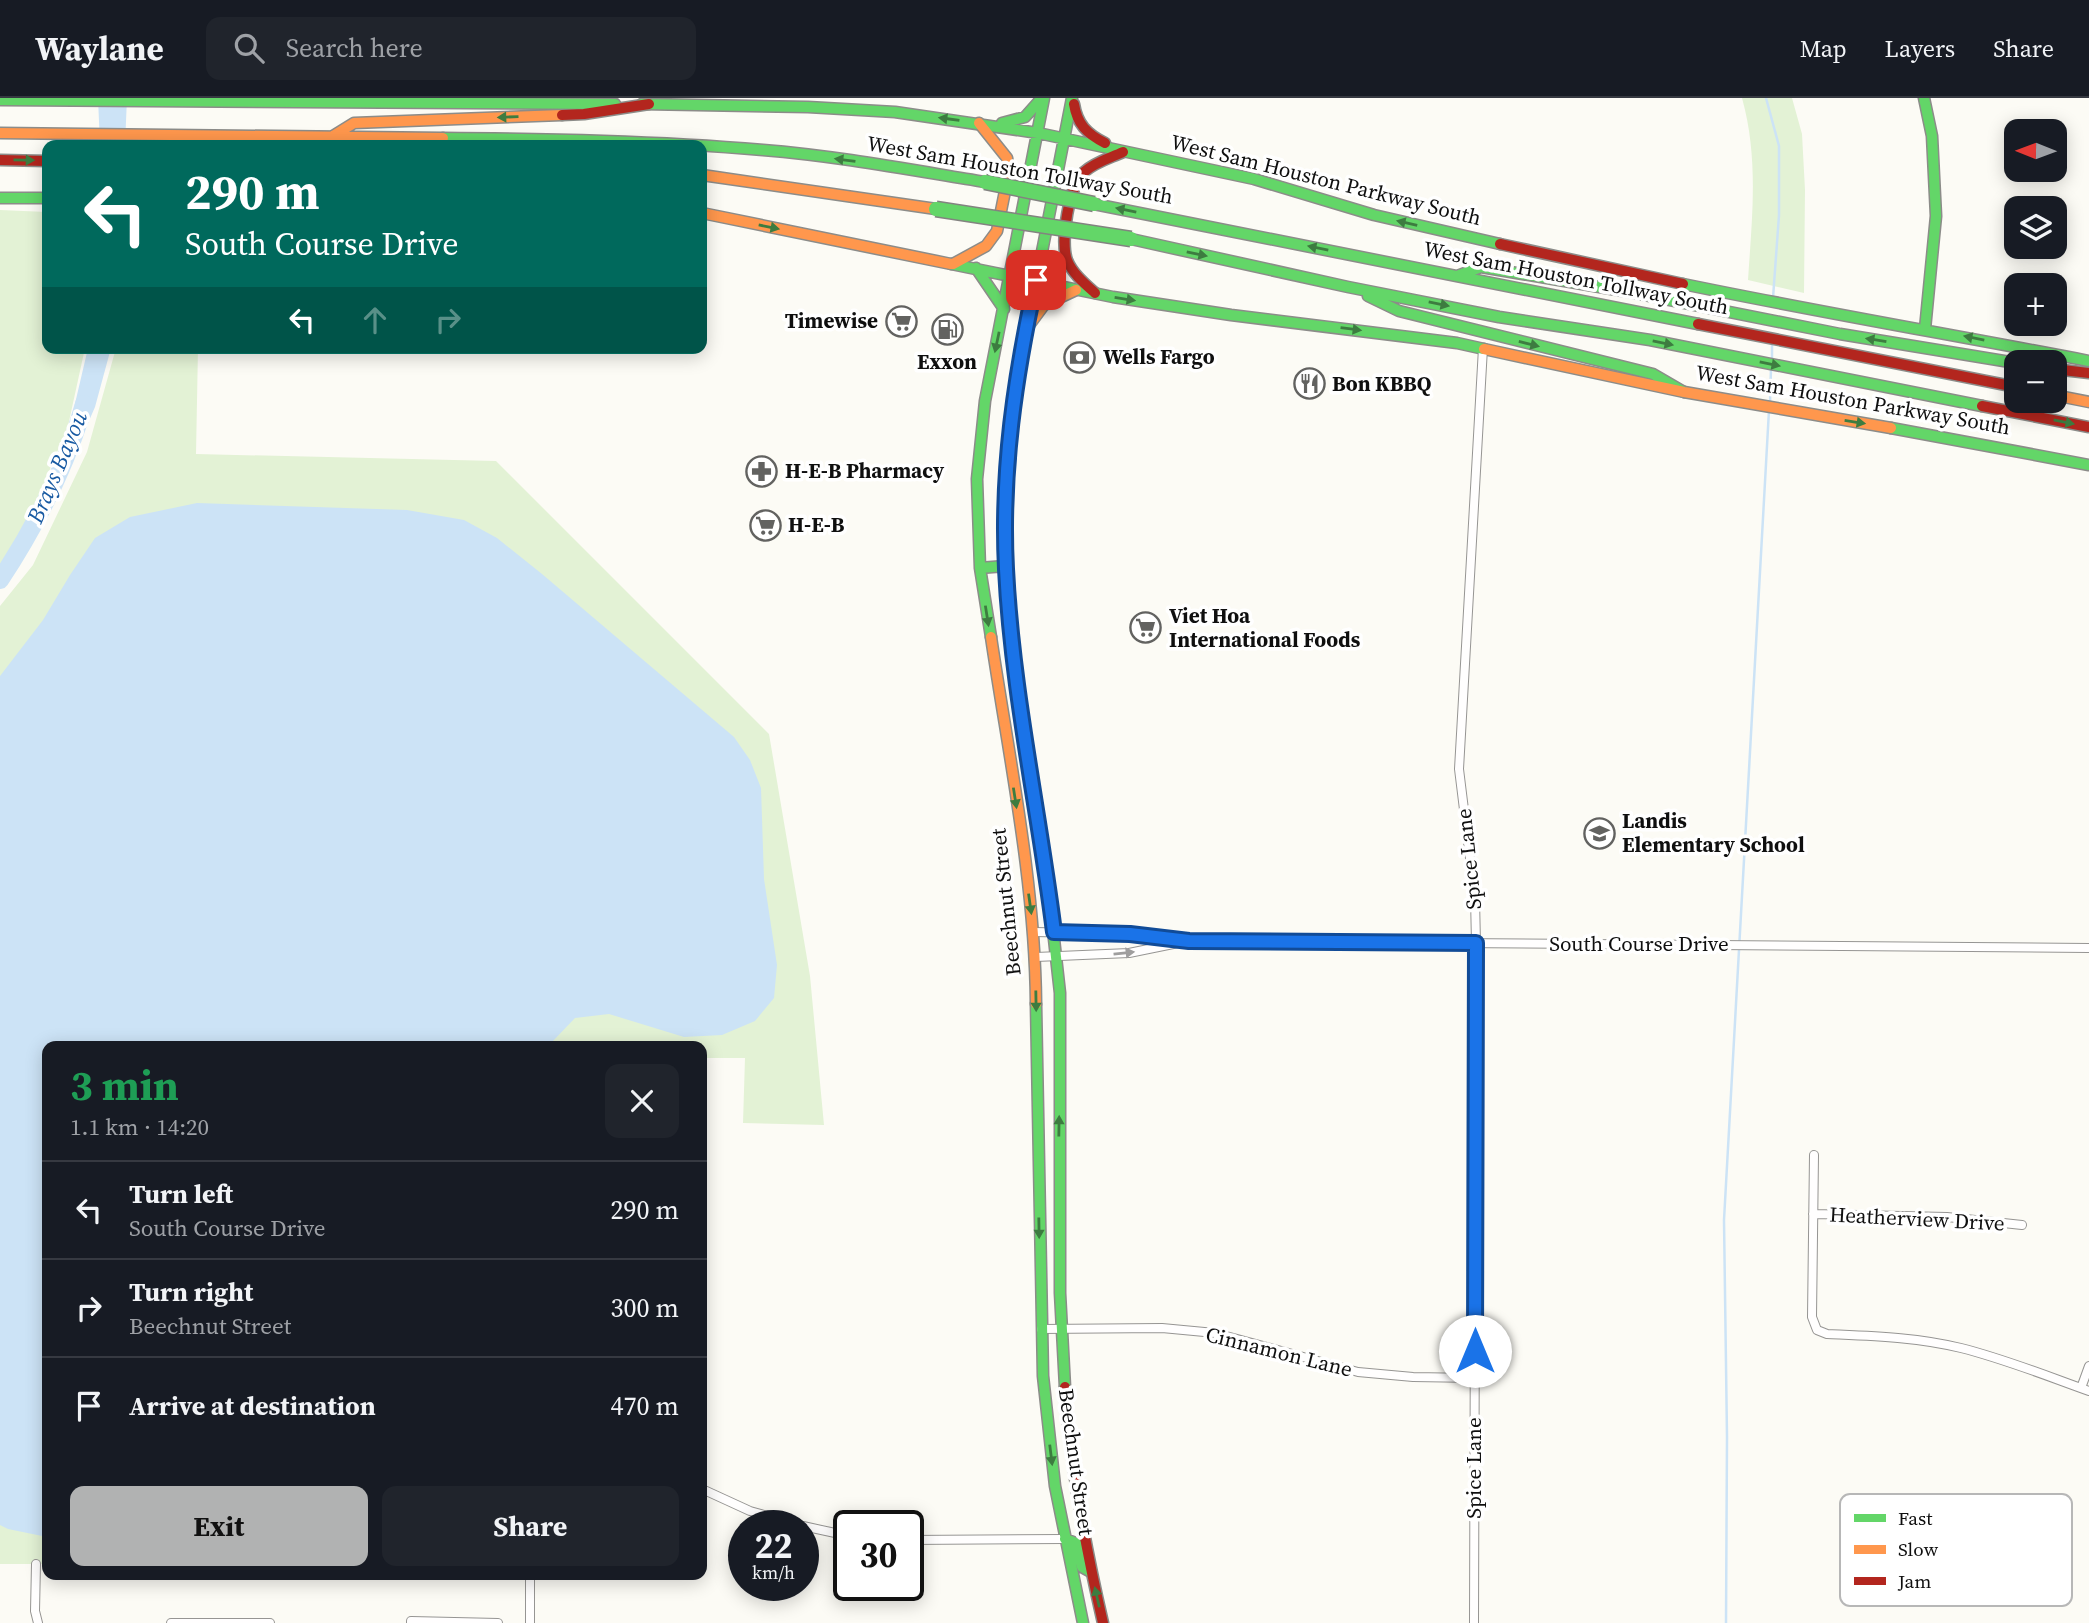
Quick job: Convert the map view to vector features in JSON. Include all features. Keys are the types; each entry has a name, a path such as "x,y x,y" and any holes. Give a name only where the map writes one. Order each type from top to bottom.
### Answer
{"main road":[{"path":"953,264 986,246 998,231 1009,171 1007,158 984,124 1017,121 1025,117 1043,98"},
{"name":"Beechnut Street","path":"1043,98 985,401 979,451 977,511 980,568 1036,957 1041,1329 1047,1424 1055,1486 1083,1623"},
{"path":"1072,98 1077,120 1088,135 1123,152"},
{"name":"Beechnut Street","path":"1072,98 1025,332 1008,441 1006,566 1012,645 1058,957 1061,1329 1068,1434 1091,1572 1103,1623"},
{"path":"1924,98 1932,136 1936,216 1925,329"},
{"name":"West Sam Houston Parkway South","path":"0,100 386,100 820,107 895,112 1038,133 1254,179 1425,228 1799,308 2089,361"},
{"path":"332,136 354,123 584,114 649,104"},
{"name":"West Sam Houston Tollway South","path":"0,133 584,140"},
{"name":"West Sam Houston Tollway South","path":"707,146 850,160 985,182 2004,385"},
{"path":"1095,293 1068,261 1065,236 1070,206 1081,174 1123,152"},
{"path":"0,160 42,161"},
{"path":"707,176 1131,239 1499,317 1582,328 2089,427"},
{"path":"0,198 42,198"},
{"name":"West Sam Houston Parkway South","path":"707,214 1095,293 1231,315 1388,333 1483,348 1684,392 1954,438 2089,465"},
{"path":"1457,276 1481,267 2004,361"},
{"path":"976,268 1004,310"},
{"path":"1348,287 1399,312 1653,374 1684,392"},
{"path":"1025,332 1042,304 1078,289"},
{"path":"2067,370 2089,373"},
{"path":"2067,398 2089,402"},
{"path":"980,568 1006,566"},
{"path":"1004,730 1023,726"},
{"path":"1038,1168 1058,1170"},
{"path":"1065,1539 1076,1543 1082,1567 1091,1572"}],"street":[{"name":"Spice Lane","path":"1474,1623 1476,943 1475,899 1459,769 1483,348"},
{"name":"South Course Drive","path":"1034,932 1130,934 1189,941 2089,948"},
{"name":"South Course Drive","path":"1036,957 1129,953 1189,941"},
{"path":"1814,1156 1812,1317 1817,1330 1826,1334 1913,1339 1959,1347 2085,1390 2089,1366"},
{"name":"Heatherview Drive","path":"1813,1214 1947,1217 2022,1225"},
{"name":"Cinnamon Lane","path":"1041,1329 1163,1328 1215,1334 1359,1372 1413,1377 1475,1378"},
{"path":"707,1491 748,1510"},
{"path":"924,1540 1065,1539"},
{"path":"36,1564 35,1611 38,1623"},
{"path":"530,1580 530,1623"},
{"path":"171,1623 270,1623"},
{"path":"411,1623 498,1623"}],"green space":[{"path":"1742,98 1792,98 1802,134 1805,190 1804,293 1748,280 1752,166 1751,143"},
{"path":"0,210 42,212 42,354 84,354 68,426 23,534 0,569"},
{"path":"114,354 198,354 196,454 496,461 769,734 810,976 824,1125 743,1123 745,1058 707,1058 707,1041 42,1041 42,1564 0,1564 0,606 33,565 87,452"}],"water":[{"path":"98,98 127,98 125,140 100,140"},
{"path":"87,354 109,354 95,407 85,430 70,425"},
{"path":"197,503 407,510 464,520 497,538 734,737 750,760 761,788 764,879 777,965 774,998 755,1021 722,1035 684,1037 609,1014 575,1018 553,1041 42,1041 42,1536 0,1525 0,676 43,620 95,538 130,517"}],"waterway":[{"path":"1766,98 1779,146 1779,215 1773,298"},
{"path":"1772,343 1772,358"},
{"path":"1770,403 1771,368"},
{"name":"Brays Bayou","path":"0,580 49,495 69,449 84,404"},
{"path":"1726,1623 1724,1220 1769,410"}],"traffic: fast":[{"path":"1002,123 1025,117 1042,98"},
{"path":"991,637 980,568 977,479 985,401 1044,98"},
{"path":"1014,663 1005,566 1006,476 1014,395 1072,98"},
{"path":"1924,98 1932,136 1936,216 1925,329"},
{"path":"0,100 615,104"},
{"path":"642,104 808,107 895,112 1038,133 1254,179 1374,215 1500,244"},
{"path":"443,138 550,140"},
{"path":"707,146 847,160 985,182"},
{"path":"985,182 1094,204"},
{"path":"0,198 42,198"},
{"path":"1094,204 1698,324"},
{"path":"936,209 1131,239"},
{"path":"1131,239 1499,317 1650,340 1982,406"},
{"path":"951,264 1113,297 1231,315 1457,343 1484,349"},
{"path":"1457,276 1481,267 1629,292 1840,334 2004,361"},
{"path":"976,268 1004,309"},
{"path":"1683,284 2089,361"},
{"path":"1368,296 1399,311 1653,374 1684,392"},
{"path":"1891,428 2089,465"},
{"path":"980,568 1005,566"},
{"path":"1053,930 1060,993 1060,1293 1065,1387"},
{"path":"1036,1004 1043,1376 1055,1486 1083,1623"},
{"path":"1065,1539 1076,1543 1082,1567 1091,1572"}],"traffic: slow":[{"path":"333,136 354,123 562,115"},
{"path":"953,264 986,246 997,231 1009,171 1007,158 979,123"},
{"path":"0,133 443,138"},
{"path":"707,176 936,209"},
{"path":"707,214 951,264"},
{"path":"1030,324 1044,305 1076,290"},
{"path":"1484,349 1684,392 1891,428"},
{"path":"2067,398 2089,402"},
{"path":"991,637 1026,866 1035,958 1036,1004"},
{"path":"1014,663 1053,930"}],"traffic: jam":[{"path":"562,115 649,104"},
{"path":"1074,104 1084,128 1105,143"},
{"path":"1095,293 1075,274 1067,260 1067,214 1074,189 1084,172 1123,152"},
{"path":"0,160 42,161"},
{"path":"1500,244 1683,284"},
{"path":"1698,324 2004,385"},
{"path":"2067,370 2089,373"},
{"path":"1982,406 2089,427"},
{"path":"1065,1387 1079,1506 1103,1623"}],"place":[{"name":"Timewise","path":"901,321"},
{"name":"Exxon","path":"947,330"},
{"name":"Wells Fargo","path":"1080,357"},
{"name":"Bon KBBQ","path":"1309,384"},
{"name":"H-E-B Pharmacy","path":"762,471"},
{"name":"H-E-B","path":"765,525"},
{"name":"Viet Hoa International Foods","path":"1146,628"},
{"name":"Landis Elementary School","path":"1599,833"}],"route":[{"path":"1036,280 1017,370 1008,441 1006,566 1013,656 1054,932 1130,934 1189,941 1476,943 1475,1351"}]}
